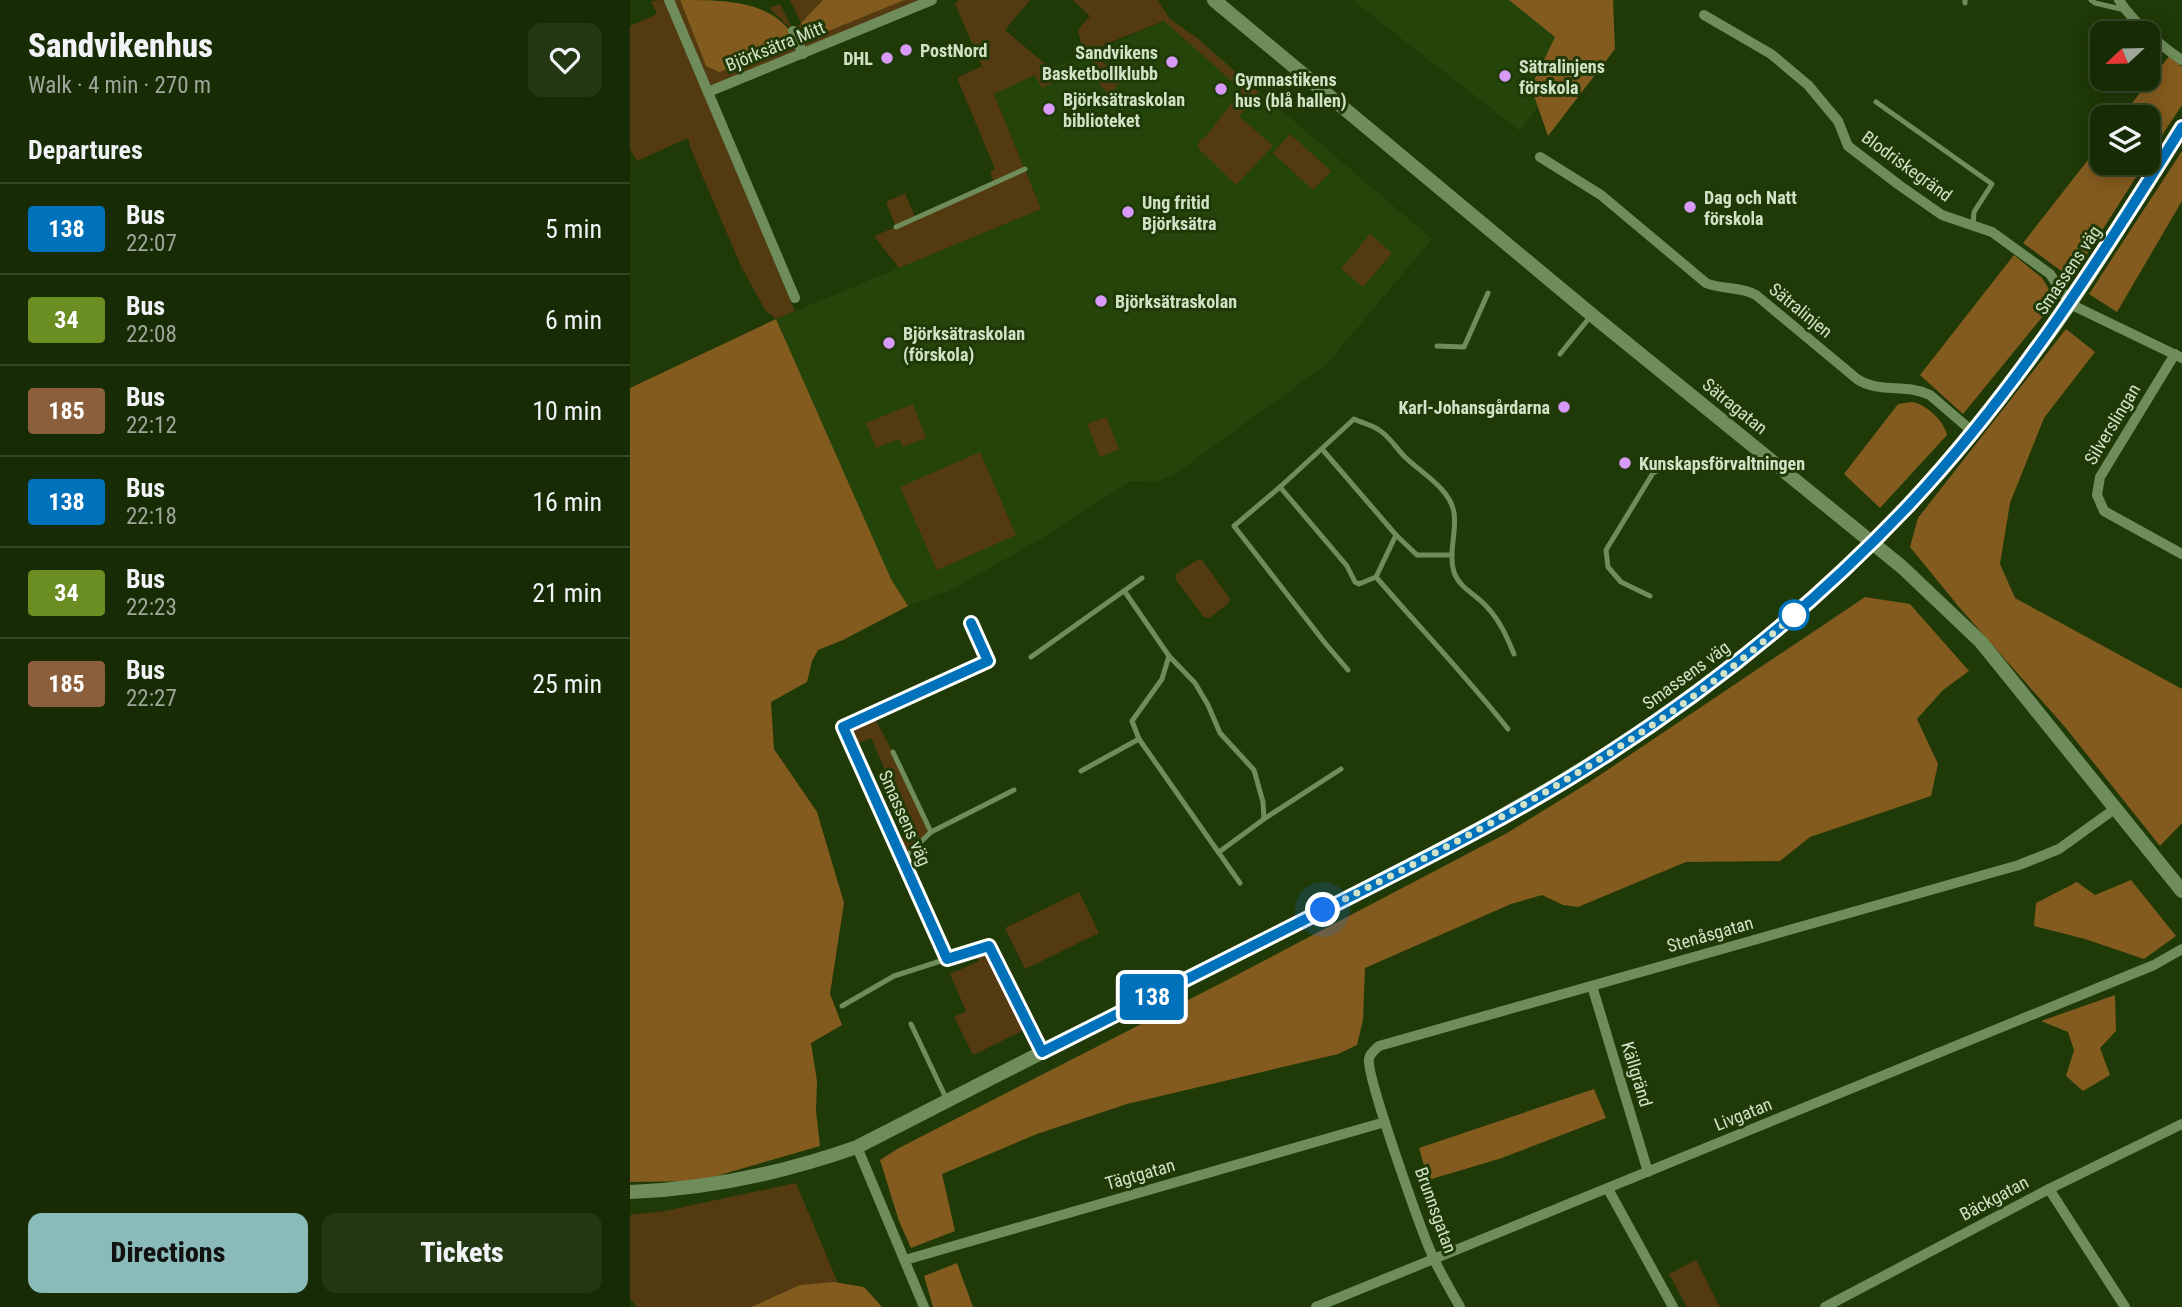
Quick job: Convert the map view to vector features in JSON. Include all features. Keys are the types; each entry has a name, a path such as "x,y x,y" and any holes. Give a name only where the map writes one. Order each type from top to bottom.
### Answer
{"street":[{"path":"669,0 795,299"},
{"name":"Björksätra Mitt","path":"708,92 932,0"},
{"name":"Sätragatan","path":"1214,0 1592,315 1902,567 1981,642 2182,891"},
{"path":"2122,5 2163,47 2182,60"},
{"name":"Blodriskegränd","path":"1704,15 1771,54 1808,85 1838,121 1848,146 1942,215 1992,232 2050,274 2070,304"},
{"path":"793,31 803,54"},
{"name":"Smassens väg","path":"630,1192 676,1190 738,1181 814,1162 857,1147 1439,851 1608,755 1735,664 1815,597 1913,501 1973,432 2070,304 2182,127"},
{"name":"Sätralinjen","path":"1540,157 1601,195 1706,283 1714,287 1747,290 1756,295 1857,379 1875,388 1922,391 1937,400 1973,432"},
{"name":"Silverslingan","path":"2070,304 2179,356 2100,477 2097,495 2104,511 2182,554"},
{"name":"Smassens väg","path":"947,959 843,727 988,661 971,623"},
{"name":"Stenåsgatan","path":"1385,1122 1369,1059 1379,1046 2028,862 2059,849 2116,808"},
{"path":"947,959 989,946 1042,1052"},
{"name":"Livgatan","path":"1316,1307 2154,965 2182,949"},
{"name":"Källgränd","path":"1592,986 1648,1172"},
{"name":"Brunnsgatan","path":"1385,1122 1433,1258 1460,1307"},
{"name":"Tägtgatan","path":"905,1260 1385,1122"},
{"name":"Bäckgatan","path":"1825,1307 2049,1189 2182,1124"},
{"path":"857,1147 924,1307"},
{"path":"1608,1189 1673,1307"},
{"path":"2049,1189 2125,1307"}],"lane":[{"path":"2091,0 2095,3 2122,5"},
{"path":"1876,102 1992,184 1975,212 1973,225"},
{"path":"896,227 1025,169"},
{"path":"1437,346 1464,347 1488,293"},
{"path":"1560,354 1592,315"},
{"path":"1348,670 1234,526 1354,419 1380,430 1396,444 1404,456 1430,477 1451,503 1454,514 1454,573 1460,584 1486,605 1498,620 1514,654"},
{"path":"1322,449 1396,535 1417,555 1452,555"},
{"path":"1650,596 1621,582 1608,568 1606,550 1653,473 1671,464 1698,467"},
{"path":"1280,487 1359,584 1376,577 1396,535"},
{"path":"1376,577 1479,692 1508,729"},
{"path":"1031,657 1142,578"},
{"path":"1125,592 1169,656 1195,683 1220,733 1254,770 1263,802 1264,819"},
{"path":"1169,656 1162,679 1132,721 1139,739 1240,883"},
{"path":"1081,771 1139,739"},
{"path":"893,752 930,832"},
{"path":"1219,852 1341,769"},
{"path":"902,860 930,832 1014,790"},
{"path":"842,1006 894,976 947,959"},
{"path":"911,1024 948,1101"}],"shaded area":[{"path":"664,0 795,311 776,319 765,310 741,266 688,138 637,161 630,149 630,26 657,14 651,1"},
{"path":"669,0 680,0 706,66 793,31 801,23 809,39 905,0 932,0 708,92"},
{"path":"680,0 732,2 764,11 789,29 798,44 719,72 706,66"},
{"path":"790,0 823,0 801,23"},
{"path":"823,0 905,0 809,39 801,23"},
{"path":"959,0 1030,0 1005,30 1050,68 1056,66 1061,79 1042,88 1035,75 994,94 1041,209 899,268 874,236 896,227 886,202 905,193 915,217 994,182 990,172 995,169 957,78 982,66 955,4"},
{"path":"1073,0 1158,0 1170,19 1197,38 1259,93 1239,116 1273,146 1236,185 1201,151 1197,146 1200,143 1198,141 1203,140 1242,90 1164,21 1091,50 1121,81 1109,95 1101,86 1088,52 1083,54 1078,30 1090,16"},
{"name":"Sätralinjens förskola","path":"1352,0 1617,0 1520,131"},
{"path":"1509,0 1613,0 1615,49 1548,136 1531,87 1555,37"},
{"path":"780,4 793,31 769,8"},
{"name":"Björksätraskolan","path":"1170,19 1197,38 1432,239 1327,364 1175,474 1157,482 1131,481 1032,544 949,591 908,606 891,579 776,319 1041,209 994,93"},
{"path":"2170,55 2182,67 2182,105 2160,138 2160,105 2130,105 2142,91 2160,91 2160,68"},
{"path":"1290,134 1331,171 1313,190 1273,153"},
{"path":"2182,151 2182,201 2117,312 2089,294"},
{"path":"2090,157 2090,175 2137,175 2080,265 2071,272 2064,273 2023,243"},
{"path":"1370,234 1392,253 1363,287 1341,269"},
{"path":"2014,255 2042,278 2056,300 1963,414 1920,375"},
{"path":"776,319 891,579 908,606 818,650 807,682 771,702 774,749 817,812 844,903 830,994 842,1025 811,1043 817,1081 816,1111 820,1146 699,1181 630,1182 630,388"},
{"path":"2066,329 2095,352 2044,418 2010,503 2000,564 2015,598 2182,689 2182,823 2160,846 2065,727 1910,547 1918,518"},
{"path":"1912,402 1934,414 1947,435 1880,508 1844,474 1898,404"},
{"path":"913,404 926,438 903,447 899,439 876,448 866,423"},
{"path":"1106,417 1119,449 1100,457 1087,424"},
{"path":"980,452 1016,535 937,570 900,487"},
{"path":"1197,560 1202,560 1230,599 1228,604 1209,618 1204,617 1176,580 1176,574"},
{"path":"1865,597 1910,604 1969,671 1943,690 1917,719 1938,764 1931,796 1810,837 1780,861 1686,862 1578,907 1563,905 1542,895 1511,904 1365,968 1363,1020 1357,1045 1338,1054 1127,1104 1037,1134 942,1174 955,1231 911,1248 899,1221 880,1160 1507,833 1588,783"},
{"path":"872,714 931,832 902,860 894,842 913,833 871,738 851,746 849,740 860,720"},
{"path":"2131,880 2176,936 2144,959 2085,939 2034,926 2036,903 2077,882 2095,895"},
{"path":"1079,892 1099,933 1025,969 1005,928"},
{"path":"989,946 1030,1027 973,1055 954,1017 966,1011 950,974 979,961 975,951"},
{"path":"2115,995 2116,1031 2100,1048 2110,1075 2083,1091 2066,1076 2074,1050 2068,1032 2041,1021"},
{"path":"1594,1089 1606,1118 1499,1159 1428,1180 1419,1148"},
{"path":"796,1183 838,1283 800,1285 751,1307 637,1307 630,1299 630,1215 665,1211"},
{"path":"1696,1260 1720,1307 1687,1307 1669,1274"},
{"path":"957,1263 973,1307 933,1307 924,1276"},
{"path":"834,1282 864,1287 882,1307 751,1307 800,1285"}],"bus line":[{"name":"138","path":"971,623 988,661 843,727 947,959 989,946 1042,1052 1439,851 1546,792 1608,755 1735,664 1847,567 1913,501 1973,432 2070,304 2182,127"}],"place":[{"name":"PostNord","path":"906,50"},
{"name":"DHL","path":"887,58"},
{"name":"Sandvikens Basketbollklubb","path":"1172,62"},
{"name":"Sätralinjens förskola","path":"1505,76"},
{"name":"Gymnastikens hus (blå hallen)","path":"1221,89"},
{"name":"Björksätraskolan biblioteket","path":"1049,109"},
{"name":"Dag och Natt förskola","path":"1690,207"},
{"name":"Ung fritid Björksätra","path":"1128,212"},
{"name":"Björksätraskolan","path":"1101,301"},
{"name":"Björksätraskolan (förskola)","path":"889,343"},
{"name":"Karl-Johansgårdarna","path":"1564,407"},
{"name":"Kunskapsförvaltningen","path":"1625,463"}],"route":[{"path":"1323,910 1439,851 1608,755 1735,664 1794,615"}]}
